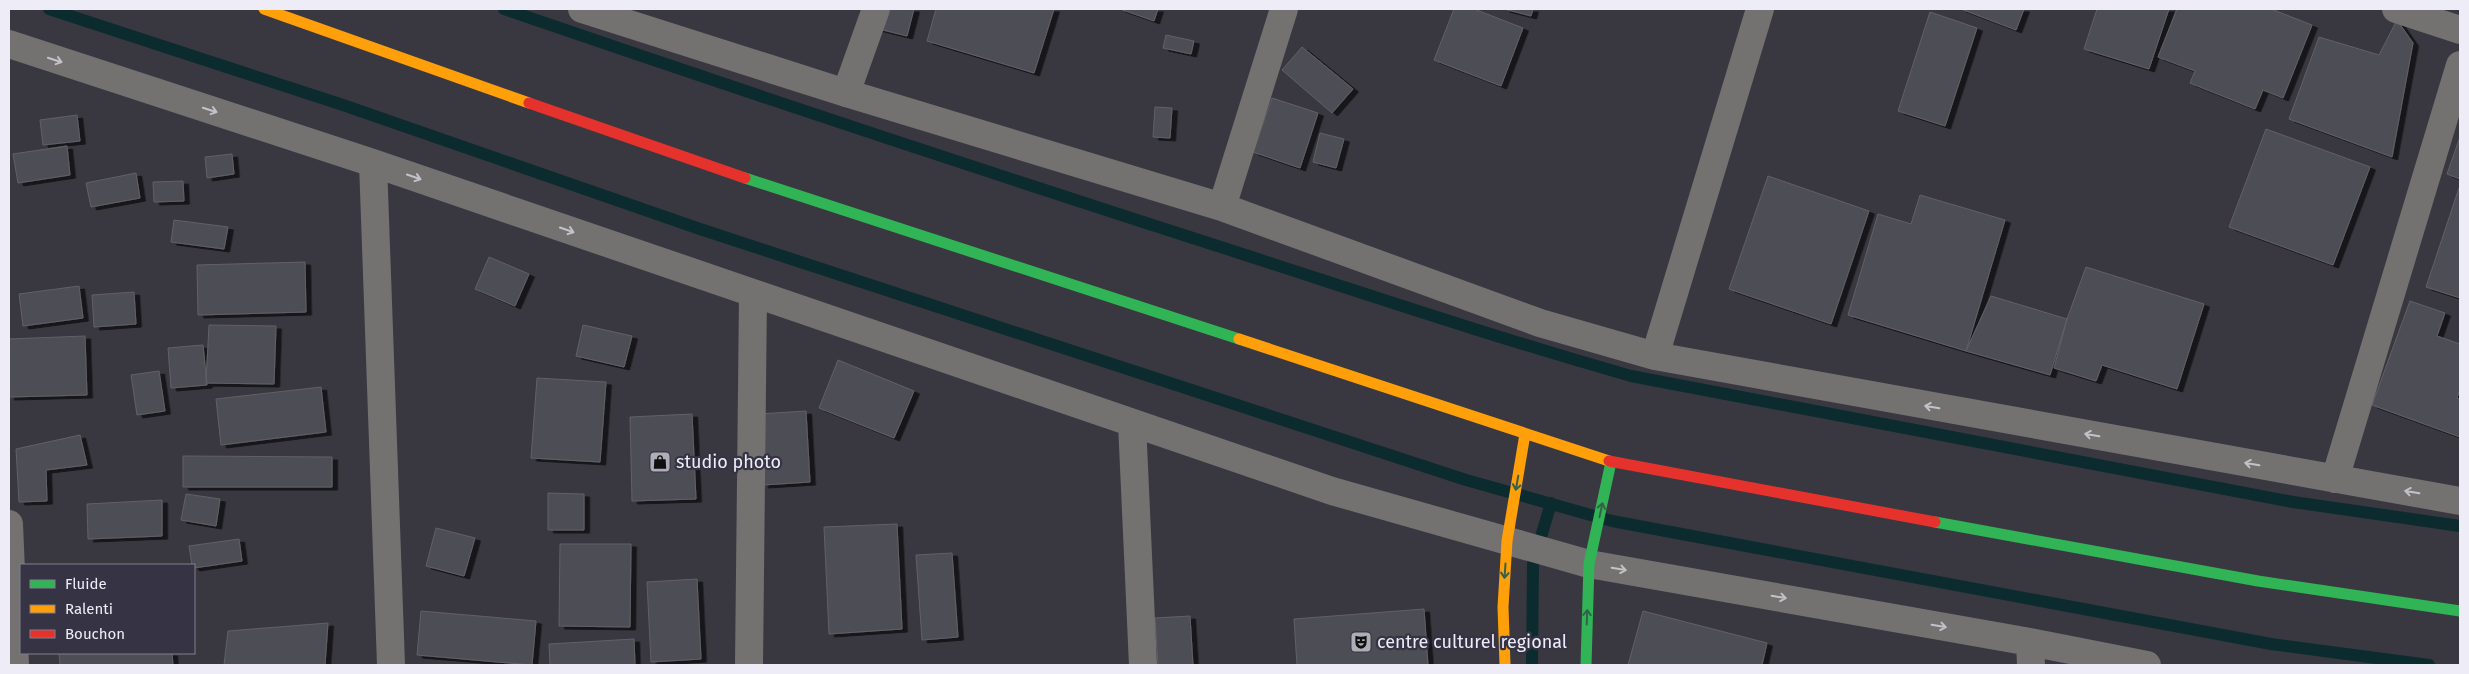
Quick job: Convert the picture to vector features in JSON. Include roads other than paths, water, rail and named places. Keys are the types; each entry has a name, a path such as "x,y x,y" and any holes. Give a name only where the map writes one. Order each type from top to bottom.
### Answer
{"main road":[{"path":"264,9 731,174 1611,462 2258,581 2460,611"},
{"path":"1505,665 1503,607 1507,541 1525,434"},
{"path":"1586,665 1589,564 1611,462"}],"street":[{"path":"582,9 846,93 1222,207 1540,323 1655,356 2460,501"},
{"path":"846,93 876,9"},
{"path":"1222,207 1284,9"},
{"path":"1655,356 1760,9"},
{"path":"2396,9 2460,30"},
{"path":"9,44 373,163 1332,491 1589,564 2030,654 2148,665"},
{"path":"2335,478 2460,65"},
{"path":"373,163 391,665"},
{"path":"749,665 753,294"},
{"path":"1132,423 1143,665"},
{"path":"9,524 15,665"}],"waterway":[{"path":"49,9 343,105 700,229 1466,480 1612,521 2271,644 2429,665"},
{"path":"504,9 1051,192 1432,315 1631,376 2293,502 2460,526"},
{"path":"1532,665 1533,564 1551,503"}],"place":[{"name":"studio photo","path":"660,462"},
{"name":"centre culturel regional","path":"1361,642"}]}
